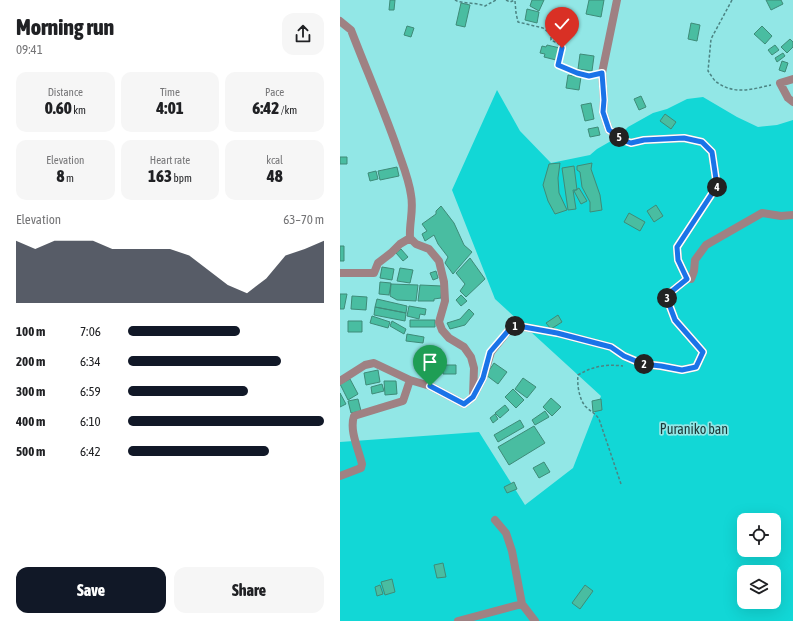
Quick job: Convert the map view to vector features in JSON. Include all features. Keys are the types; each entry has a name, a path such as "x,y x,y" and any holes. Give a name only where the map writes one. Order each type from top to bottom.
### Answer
{"street":[{"path":"617,0 602,73 604,100 603,112 609,130 618,137 631,143 644,140 684,138 702,142 712,152 717,186 677,247 678,260 687,279"},
{"path":"340,21 351,30 405,170 412,195 413,211 410,238"},
{"path":"793,79 780,83 788,98 793,102"},
{"path":"340,381 365,365 374,363 410,380 430,386 464,404 473,397 483,378 490,352 513,325 557,333 611,347 624,356 643,364 682,370 696,367 703,352 675,320 666,296 687,279 691,280 696,260 706,245 762,213 781,216 793,215"},
{"path":"340,273 374,273 378,262 410,238"},
{"path":"410,238 416,244 429,249 439,261 444,282 446,301 439,322 442,330 449,338 464,346 471,357 474,368 473,397"},
{"path":"340,476 361,468 362,464 354,438 352,422 354,416 403,401 410,380"},
{"path":"495,520 506,533 512,551 522,604 535,621"},
{"path":"458,621 522,604"}],"path":[{"path":"455,0 461,3 476,3 485,6 496,0"},
{"path":"506,0 510,2 515,0 518,22 543,28 551,34 551,40 559,44 562,48 558,65 589,76 602,73"},
{"path":"732,0 711,39 708,71 717,83 733,90 743,91 780,83"},
{"path":"621,484 599,419 596,414 585,406 577,385 578,375 588,369 608,365 625,366"}],"green space":[{"name":"Puraniko ban","path":"497,90 520,131 551,163 590,155 597,149 618,137 628,127 653,113 667,109 687,99 703,97 737,117 758,127 777,125 793,120 793,621 340,621 340,442 479,432 525,505 573,468 601,396 495,299 452,190"}],"building":[{"path":"390,0 395,0 394,10 389,10"},
{"path":"532,0 544,0 539,11 530,6"},
{"path":"589,0 604,0 601,17 586,14"},
{"path":"766,0 781,0 783,4 771,10"},
{"path":"461,3 470,5 465,27 456,25"},
{"path":"527,9 539,12 537,23 525,20"},
{"path":"691,23 700,25 697,41 688,39"},
{"path":"407,26 414,28 411,37 404,35"},
{"path":"762,26 772,36 765,44 754,34"},
{"path":"790,39 793,42 793,47 787,53 781,47"},
{"path":"547,45 560,48 556,60 544,57 545,54 540,53 542,46 546,47"},
{"path":"775,45 779,50 772,55 768,50"},
{"path":"783,53 785,56 777,62 775,58"},
{"path":"580,54 594,56 592,71 578,69"},
{"path":"782,61 788,63 785,72 779,70"},
{"path":"568,75 581,77 579,90 566,88"},
{"path":"641,96 646,107 639,110 634,99"},
{"path":"591,103 594,119 585,121 581,105"},
{"path":"665,114 676,122 671,129 660,121"},
{"path":"598,127 600,135 590,137 588,129"},
{"path":"340,157 347,157 347,164 340,164"},
{"path":"560,163 558,178 559,193 567,210 555,214 548,201 543,185 549,164"},
{"path":"592,163 591,169 600,195 602,210 590,212 590,202 582,187 580,172 577,170 577,166"},
{"path":"574,166 577,190 573,190 576,209 568,210 562,168"},
{"path":"397,167 399,176 380,180 378,171"},
{"path":"376,171 378,179 370,181 368,173"},
{"path":"579,188 587,201 581,204 574,191"},
{"path":"656,205 663,216 654,222 647,211"},
{"path":"441,206 454,223 464,245 472,252 453,274 445,263 448,257 438,244 434,235 425,241 422,234 427,231 422,224 436,214 436,211"},
{"path":"629,213 645,222 640,231 624,222"},
{"path":"340,246 344,246 344,261 340,261"},
{"path":"401,249 408,257 403,261 396,253"},
{"path":"470,258 485,279 466,297 460,291 465,284 456,273"},
{"path":"382,267 394,269 392,280 380,278"},
{"path":"400,268 413,270 410,283 397,281"},
{"path":"436,271 438,278 433,280 430,273"},
{"path":"380,282 391,283 389,295 379,294"},
{"path":"391,284 418,285 416,301 397,300 390,296"},
{"path":"420,285 442,286 441,298 434,299 434,301 418,301"},
{"path":"340,294 347,294 344,309 340,309"},
{"path":"461,295 467,301 461,306 456,300"},
{"path":"352,296 367,297 366,310 351,309"},
{"path":"377,299 407,306 406,313 375,307"},
{"path":"409,306 426,309 425,315 420,314 419,319 407,316"},
{"path":"375,307 406,313 405,321 374,315"},
{"path":"469,309 474,314 465,325 450,329 447,323 460,319"},
{"path":"558,315 562,322 551,329 546,323"},
{"path":"372,316 390,322 388,328 370,323"},
{"path":"410,320 435,320 435,327 410,327"},
{"path":"348,321 362,321 362,332 348,332"},
{"path":"392,321 406,329 404,334 390,326"},
{"path":"407,334 424,337 423,343 406,341"},
{"path":"428,349 441,349 441,359 428,360"},
{"path":"494,363 507,372 498,384 486,375"},
{"path":"443,365 456,365 456,374 443,374"},
{"path":"378,370 380,382 366,385 364,373"},
{"path":"523,378 536,387 527,398 515,389"},
{"path":"350,379 358,394 348,400 340,384"},
{"path":"384,381 396,381 397,394 385,395"},
{"path":"382,384 384,391 372,394 371,387"},
{"path":"513,389 524,400 516,408 505,397"},
{"path":"340,393 346,404 340,407"},
{"path":"551,398 561,407 552,416 543,407"},
{"path":"358,399 361,411 351,413 348,401"},
{"path":"601,399 602,410 593,412 592,401"},
{"path":"505,405 509,410 500,418 495,413"},
{"path":"545,411 549,417 535,425 532,420"},
{"path":"495,414 498,419 493,423 490,418"},
{"path":"520,420 524,427 498,442 494,435"},
{"path":"534,426 545,443 509,465 498,447"},
{"path":"544,462 550,472 539,478 533,468"},
{"path":"514,482 517,489 507,493 504,487"},
{"path":"443,563 446,577 437,578 434,565"},
{"path":"392,579 395,592 385,595 381,582"},
{"path":"380,585 383,594 377,596 375,587"},
{"path":"585,585 593,591 580,609 572,603"}],"route":[{"path":"430,386 464,404 473,397 483,378 490,352 513,325 557,333 611,347 624,356 643,364 682,370 696,367 703,352 675,320 666,296 687,279 678,260 677,247 710,199 717,186 712,152 702,142 684,138 644,140 631,143 618,137 609,130 603,112 604,100 602,73 589,76 558,65 562,48"}]}
